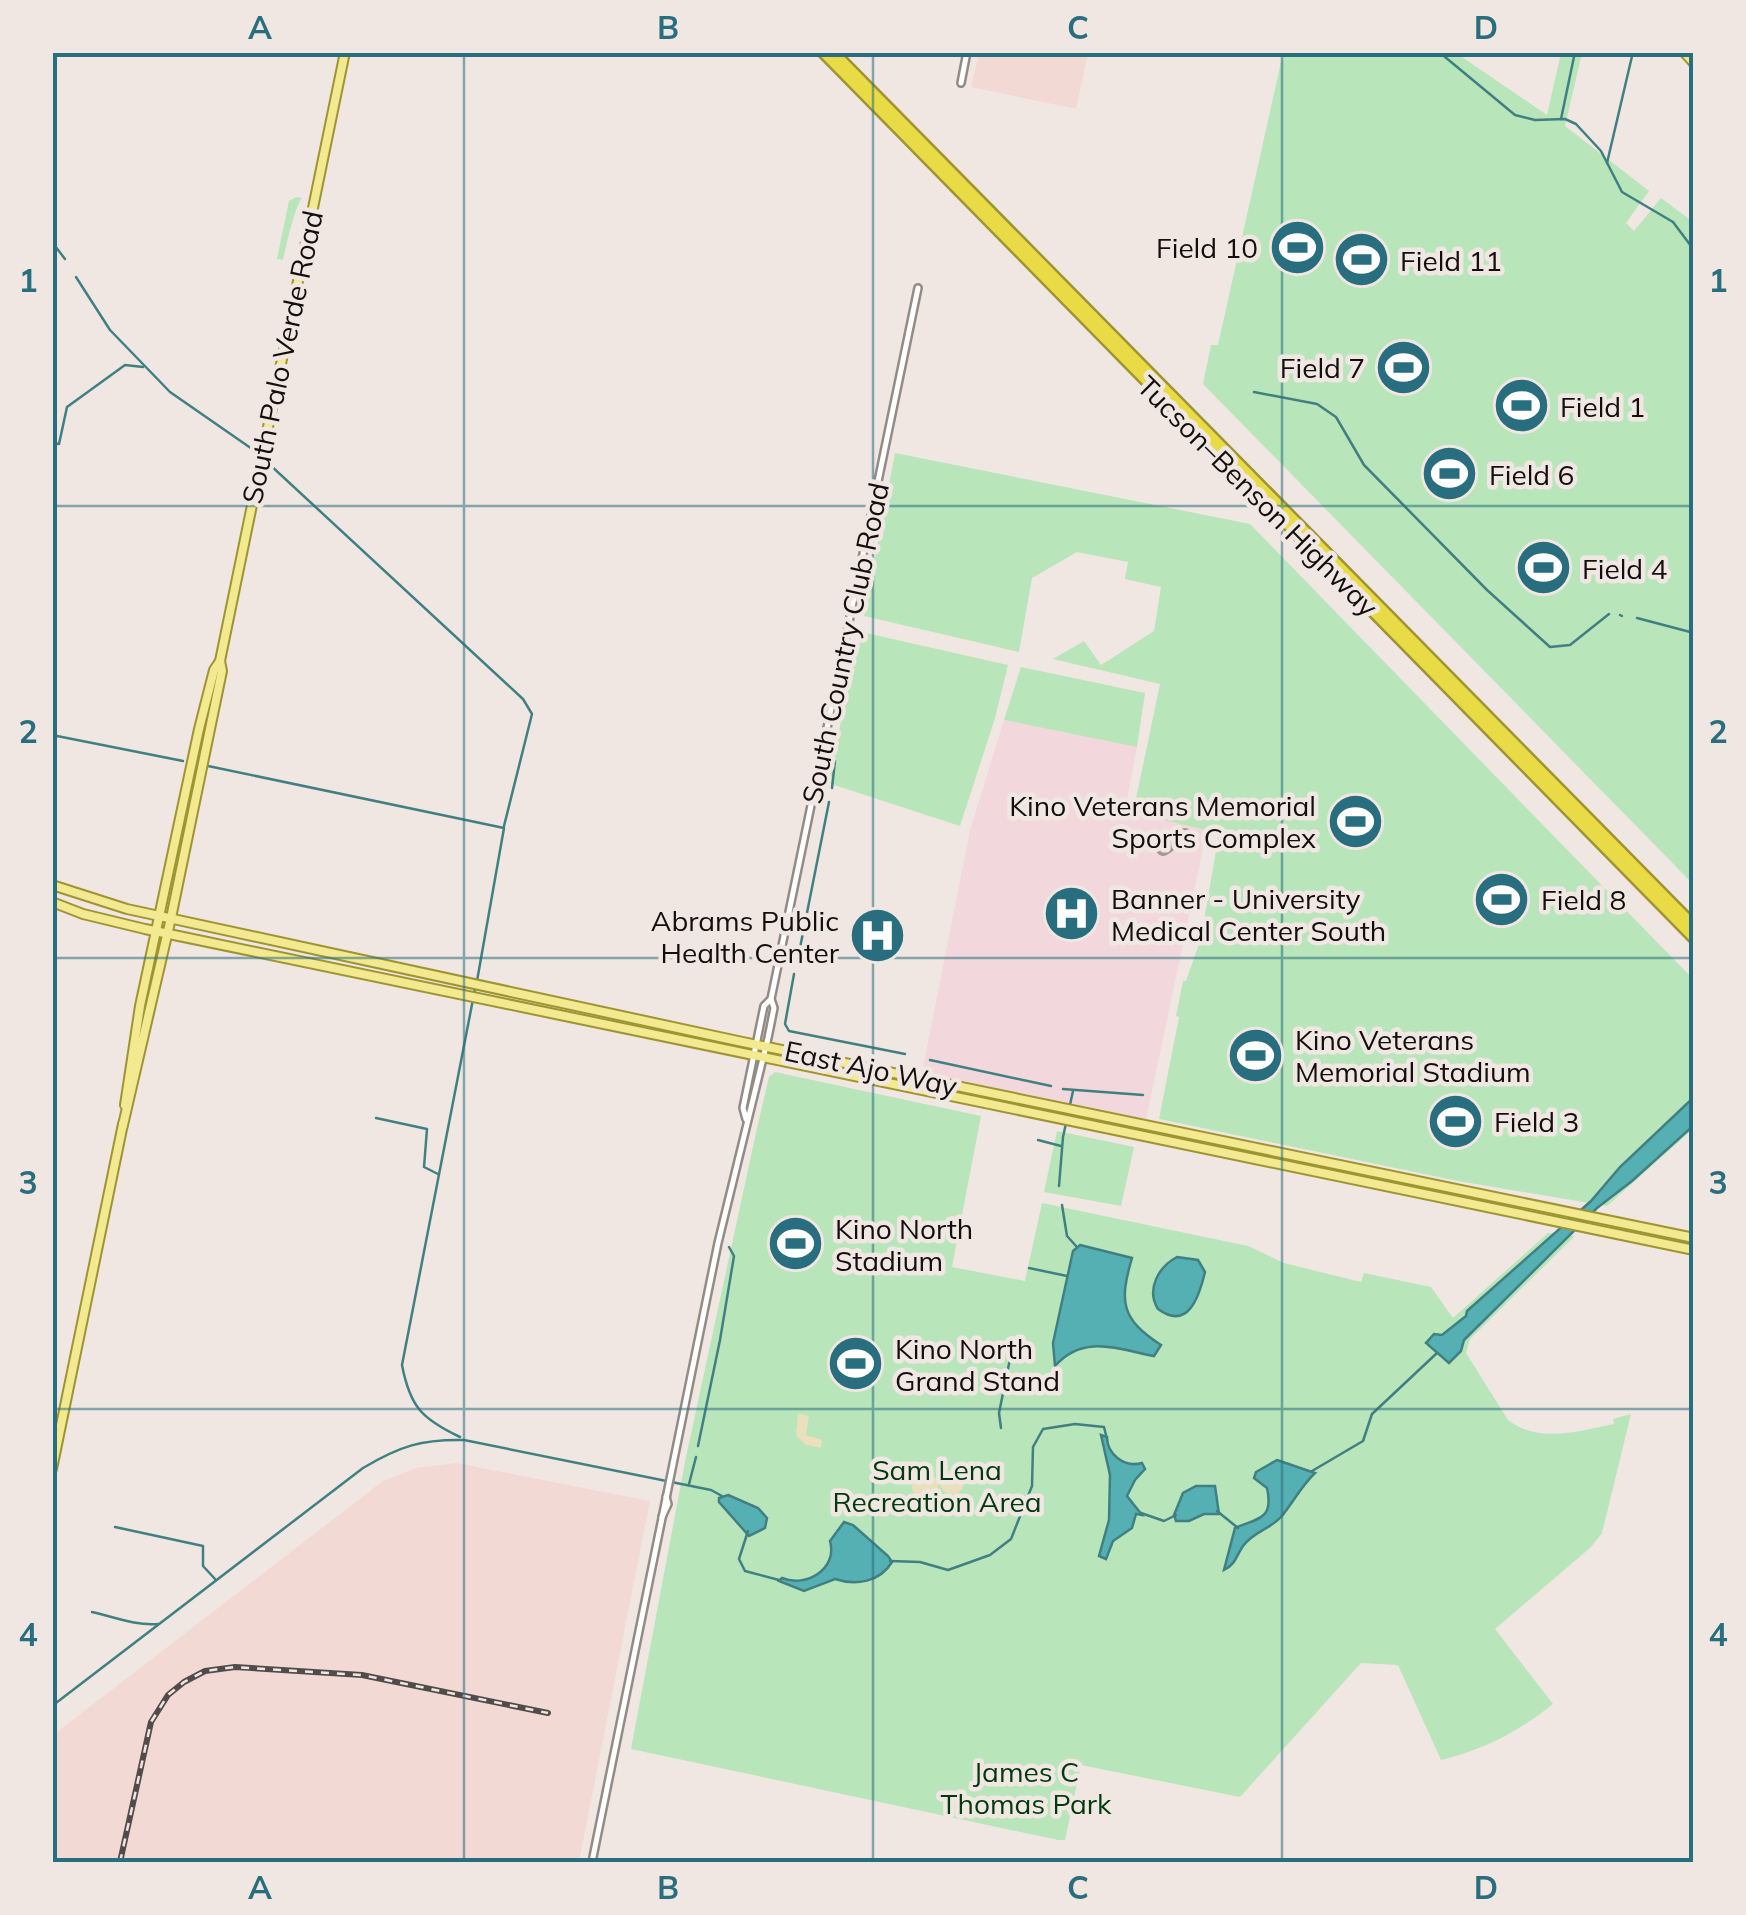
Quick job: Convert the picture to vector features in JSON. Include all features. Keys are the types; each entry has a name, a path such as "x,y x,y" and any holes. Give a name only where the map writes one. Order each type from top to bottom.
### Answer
{"highway":[{"name":"Tucson–Benson Highway","path":"823,52 1694,940"},
{"name":"Tucson–Benson Highway","path":"833,52 1694,926"}],"main road":[{"name":"South Palo Verde Road","path":"123,1125 125,1091 156,932 199,729 214,670 220,661 345,52"},
{"path":"1684,52 1694,63"},
{"name":"South Palo Verde Road","path":"52,1468 123,1125 171,918 222,671 220,661"},
{"name":"East Ajo Way","path":"52,885 102,903 761,1046 1694,1238"},
{"name":"East Ajo Way","path":"52,902 102,920 156,932 1694,1250"},
{"path":"626,1030 628,1017"},
{"path":"1437,1198 1440,1185"},
{"path":"1654,1242 1656,1230"}],"street":[{"path":"961,83 967,52"},
{"name":"South Country Club Road","path":"592,1862 746,1120 743,1108 761,1046 764,1006 771,999 918,288"}],"shaded area":[{"path":"979,53 1088,53 1076,109 971,87"},
{"name":"Banner - University Medical Center South","path":"1004,720 1137,747 1125,810 1207,830 1146,1120 922,1072 970,830"},
{"path":"456,1463 650,1501 579,1862 53,1862 53,1735 383,1481 416,1468"}],"green space":[{"path":"1283,53 1456,53 1547,115 1561,53 1582,53 1565,126 1649,191 1626,223 1634,231 1661,198 1693,222 1693,884 1203,384 1211,345 1218,345"},
{"path":"302,198 283,260 277,259 289,201"},
{"name":"Kino Veterans Memorial Sports Complex","path":"895,453 1250,524 1693,979 1693,1129 1607,1206 1458,1181 1159,1119 1183,981 1201,938 1219,833 1133,813 1160,684 1053,659 1084,641 1101,665 1154,631 1161,587 1125,579 1128,562 1077,552 1032,578 1019,652 864,616"},
{"name":"Kino Veterans Memorial Sports Complex","path":"866,633 1008,665 960,826 828,783 859,636"},
{"name":"Kino Veterans Memorial Sports Complex","path":"1021,667 1145,693 1137,747 1004,720"},
{"path":"775,1072 981,1116 952,1267 1025,1281 1042,1203 1248,1246 1284,1263 1361,1282 1364,1273 1431,1287 1453,1318 1548,1233 1575,1236 1470,1339 1466,1353 1508,1420 1533,1432 1573,1432 1614,1424 1613,1419 1631,1414 1602,1533 1590,1548 1495,1629 1553,1704 1500,1738 1441,1760 1398,1665 1361,1663 1240,1797 1081,1765 1065,1840 631,1749 686,1457 757,1128 769,1077"},
{"path":"1057,1131 1134,1147 1121,1206 1044,1192"}],"sand":[{"path":"798,1413 809,1416 806,1435 822,1440 821,1448 806,1445 796,1435"},
{"path":"947,1470 957,1470 964,1482 957,1494 947,1494 940,1487 940,1477"},
{"path":"925,1473 934,1477 938,1486 934,1495 925,1499 916,1495 912,1486 916,1477"}],"water":[{"path":"1693,1098 1693,1126 1597,1208 1464,1340 1461,1351 1449,1363 1426,1343 1466,1316 1467,1311 1591,1201 1620,1167"},
{"path":"1080,1245 1132,1258 1125,1286 1127,1308 1138,1327 1161,1345 1154,1356 1089,1347 1066,1356 1055,1366 1053,1343 1073,1251"},
{"path":"1177,1257 1198,1260 1205,1272 1190,1308 1177,1316 1158,1309 1153,1294 1159,1273"},
{"path":"1101,1435 1107,1437 1118,1458 1142,1463 1145,1469 1127,1496 1142,1515 1136,1514 1132,1528 1113,1541 1106,1559 1099,1556 1109,1520 1110,1475"},
{"path":"1277,1460 1315,1473 1281,1517 1247,1541 1224,1570 1235,1528 1262,1516 1268,1506 1267,1488 1254,1478 1256,1472"},
{"path":"1196,1486 1215,1486 1219,1514 1176,1521 1174,1515 1183,1493"},
{"path":"728,1495 758,1508 767,1518 765,1528 749,1536 719,1502 719,1498"},
{"path":"844,1522 853,1525 888,1556 892,1562 887,1569 867,1581 835,1579 804,1591 779,1581 810,1578 825,1568 830,1541"}],"waterway":[{"path":"1439,52 1515,115 1535,120 1565,119 1576,124 1601,151 1622,192 1673,222 1694,250"},
{"path":"1561,119 1575,52"},
{"path":"1607,163 1633,52"},
{"path":"52,242 65,259"},
{"path":"76,277 110,330 170,392 255,451 523,699 532,714 504,826"},
{"path":"52,443 59,444 67,407 125,365 143,367"},
{"path":"1254,392 1317,404 1336,417 1364,465 1487,590 1550,647 1570,645 1609,614"},
{"path":"1637,618 1694,633"},
{"path":"52,735 183,761"},
{"path":"832,788 835,761"},
{"path":"208,766 504,828 477,981"},
{"path":"799,953 829,802"},
{"path":"794,974 785,1024 789,1031 905,1054"},
{"path":"460,1437 420,1410 409,1391 402,1365 475,989"},
{"path":"930,1060 1051,1086"},
{"path":"1063,1089 1143,1095"},
{"path":"1059,1186 1063,1137 1073,1091"},
{"path":"376,1118 427,1129 424,1167 438,1174"},
{"path":"1038,1140 1061,1146"},
{"path":"1062,1205 1067,1236 1076,1246"},
{"path":"698,1446 734,1256 729,1247"},
{"path":"1029,1268 1067,1276"},
{"path":"1312,1471 1363,1441 1372,1414 1437,1353"},
{"path":"1001,1428 999,1413 1011,1354"},
{"path":"890,1561 920,1562 948,1570 990,1555 1011,1539 1032,1486 1033,1447 1043,1429 1075,1424 1104,1427 1106,1435"},
{"path":"52,1706 363,1468 412,1445 464,1440 711,1490 722,1496"},
{"path":"689,1484 696,1457"},
{"path":"1217,1511 1238,1528"},
{"path":"1141,1513 1164,1521 1176,1515"},
{"path":"115,1527 203,1546 203,1566 216,1580"},
{"path":"748,1531 739,1559 745,1571 779,1580"},
{"path":"92,1612 158,1624"}],"taxiway":[{"path":"1163,849 1185,835"}],"railway":[{"path":"120,1862 151,1722 168,1695 205,1671 235,1667 362,1675 548,1713"}],"place":[{"name":"Field 10","path":"1297,247"},
{"name":"Field 11","path":"1361,260"},
{"name":"Field 7","path":"1404,367"},
{"name":"Field 1","path":"1521,406"},
{"name":"Field 6","path":"1450,474"},
{"name":"Field 4","path":"1543,568"},
{"name":"Kino Veterans Memorial Sports Complex","path":"1355,821"},
{"name":"Field 8","path":"1502,899"},
{"name":"Banner - University Medical Center South","path":"1072,914"},
{"name":"Abrams Public Health Center","path":"878,936"},
{"name":"Kino Veterans Memorial Stadium","path":"1256,1055"},
{"name":"Field 3","path":"1455,1121"},
{"name":"Kino North Stadium","path":"796,1244"},
{"name":"Kino North Grand Stand","path":"856,1364"}],"park label":[{"name":"Sam Lena Recreation Area","path":"937,1485"},
{"name":"James C Thomas Park","path":"1026,1787"}]}
